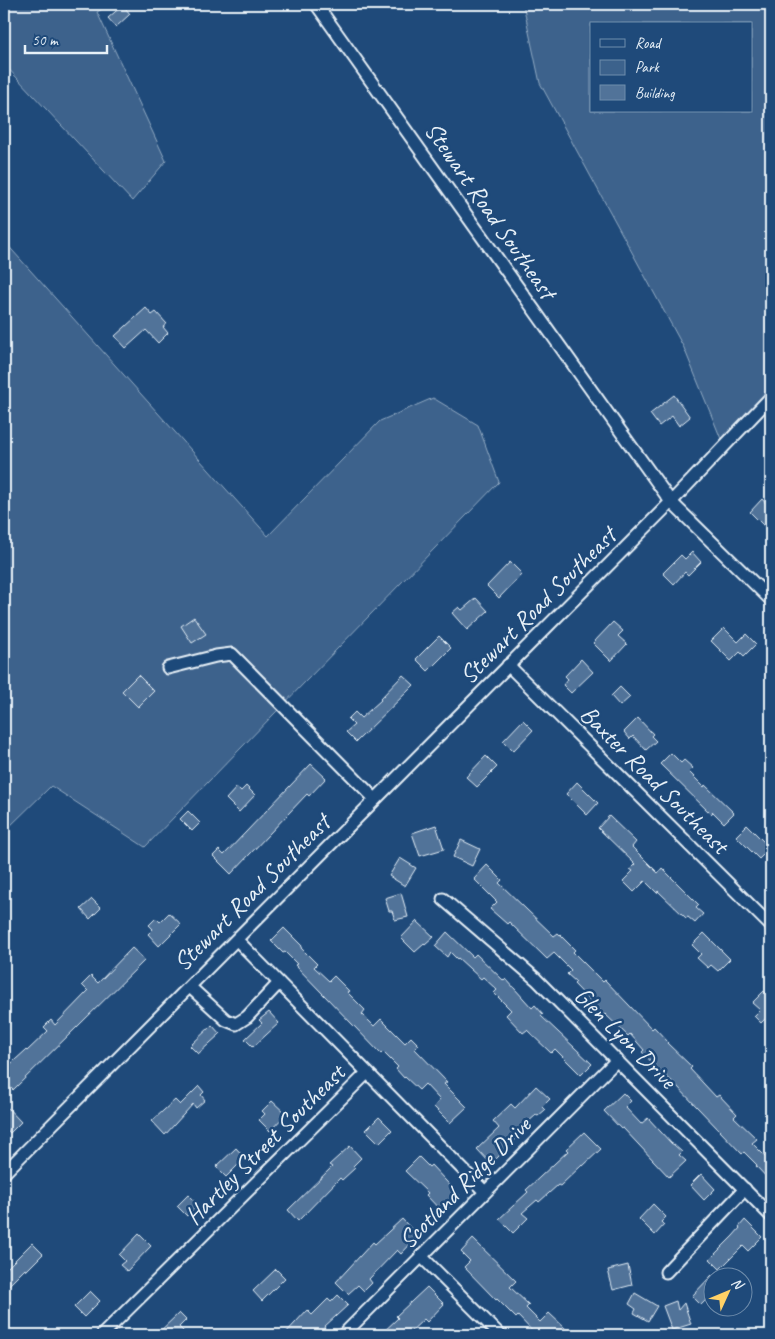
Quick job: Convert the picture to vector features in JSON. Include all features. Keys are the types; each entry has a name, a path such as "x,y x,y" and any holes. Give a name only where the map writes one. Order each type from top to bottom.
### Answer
{"street":[{"name":"Stewart Road Southeast","path":"4,1174 671,502 316,4"},
{"path":"771,397 671,502 771,600"},
{"path":"168,668 232,654 376,799"},
{"name":"Baxter Road Southeast","path":"508,665 771,926"},
{"name":"Glen Lyon Drive","path":"443,898 510,956 618,1060 771,1216"},
{"name":"Hartley Street Southeast","path":"102,1335 368,1073 236,940"},
{"path":"190,987 226,1020 236,1024 247,1017 279,983"},
{"name":"Scotland Ridge Drive","path":"343,1335 618,1060"},
{"path":"368,1073 485,1192"},
{"path":"666,1272 745,1189"},
{"path":"421,1256 500,1335"}],"green space":[{"path":"4,4 111,4 97,12 166,161 132,201 4,64"},
{"path":"523,4 771,4 771,217 768,220 771,223 771,410 721,439 684,348 540,83"},
{"path":"4,241 268,536 380,421 433,398 478,425 499,482 145,847 51,786 4,832"}],"building":[{"path":"123,5 130,14 116,27 108,18"},
{"path":"146,308 152,315 156,312 167,324 163,327 168,333 158,343 146,330 126,348 115,336"},
{"path":"674,395 690,417 679,426 672,416 659,426 650,414"},
{"path":"762,499 771,509 771,533 750,512"},
{"path":"692,552 701,562 688,575 685,572 674,584 663,573 681,555 685,559"},
{"path":"510,562 522,574 499,598 487,586"},
{"path":"476,598 488,611 467,630 452,613 459,607 462,610"},
{"path":"194,617 206,634 192,643 181,626"},
{"path":"613,622 623,631 618,636 627,644 611,661 593,643"},
{"path":"724,628 738,642 746,634 756,644 744,656 740,652 731,661 711,641"},
{"path":"439,636 451,648 428,671 416,659"},
{"path":"581,659 593,672 571,693 563,685 568,679 565,676"},
{"path":"138,675 154,691 138,707 122,691"},
{"path":"403,675 414,685 356,742 346,732 354,725 348,719 355,712 361,718 381,700"},
{"path":"620,687 630,697 620,706 611,696"},
{"path":"638,718 653,734 651,736 656,741 646,750 633,736 630,739 624,732"},
{"path":"523,720 533,730 513,751 503,741"},
{"path":"671,753 681,763 684,760 693,768 689,772 734,813 724,823 713,812 711,814 660,764"},
{"path":"486,756 497,767 477,787 466,777"},
{"path":"311,764 326,778 309,796 307,794 231,874 213,856 219,850 224,855"},
{"path":"577,782 598,803 587,815 566,794"},
{"path":"246,786 255,795 239,812 226,799 237,787 241,791"},
{"path":"188,811 200,823 192,831 180,819"},
{"path":"609,816 636,842 632,847 658,873 662,868 699,905 696,908 703,914 695,923 688,917 686,918 645,881 634,892 623,881 633,871 630,869 635,864 598,828"},
{"path":"436,825 444,849 420,856 412,833"},
{"path":"747,825 767,845 763,849 766,852 759,859 736,836"},
{"path":"461,840 480,849 472,866 453,857"},
{"path":"400,858 416,868 405,886 389,876"},
{"path":"487,865 502,880 499,883 554,936 558,933 575,950 573,952 603,982 605,980 652,1029 654,1027 667,1043 692,1067 690,1069 716,1097 719,1095 737,1114 734,1117 757,1139 752,1143 766,1157 771,1152 771,1182 744,1152 742,1154 675,1084 659,1070 642,1052 644,1050 630,1034 628,1036 604,1015 574,984 576,982 567,974 571,970 554,953 547,959 509,922 507,924 490,909 497,902 474,879"},
{"path":"401,893 408,917 395,920 392,911 389,911 385,898"},
{"path":"92,899 101,908 90,919 81,909"},
{"path":"169,913 181,924 159,946 148,934 153,929 149,925 156,918 160,922"},
{"path":"417,921 434,937 415,952 401,938"},
{"path":"284,928 317,964 314,967 329,981 334,976 349,991 347,992 365,1010 362,1014 374,1026 381,1019 405,1043 411,1037 419,1045 415,1049 447,1082 444,1084 467,1107 450,1123 434,1107 440,1100 425,1084 419,1090 404,1078 396,1069 398,1067 383,1052 381,1054 295,965 297,964 271,941"},
{"path":"447,932 473,957 476,954 504,981 506,979 532,1008 535,1005 543,1014 541,1016 592,1064 581,1075 555,1049 551,1053 527,1030 523,1033 506,1015 511,1010 494,993 497,990 483,977 481,979 450,952 447,957 435,946"},
{"path":"704,933 730,959 718,971 711,965 708,968 697,958 701,954 692,945"},
{"path":"132,948 145,960 13,1090 4,1081 4,1070 48,1031 44,1027 51,1020 55,1025 88,991 82,985 91,976 98,983"},
{"path":"764,991 771,998 771,1021 767,1017 761,1023 754,1016 760,1010 752,1003"},
{"path":"269,1012 279,1023 253,1047 245,1039 262,1023 259,1020"},
{"path":"212,1025 220,1034 198,1054 190,1046"},
{"path":"199,1086 204,1092 201,1095 205,1100 196,1108 193,1104 165,1135 152,1121 175,1100 180,1105"},
{"path":"536,1086 550,1099 542,1107 545,1110 538,1116 536,1115 518,1131 521,1134 491,1164 477,1149 499,1128 493,1121 511,1104 515,1108"},
{"path":"623,1093 631,1101 625,1107 641,1124 648,1118 682,1152 679,1155 686,1161 669,1177 623,1128 621,1129 604,1111"},
{"path":"272,1101 286,1114 270,1131 259,1120 265,1114 262,1111"},
{"path":"4,1104 21,1122 10,1133 4,1126"},
{"path":"379,1117 392,1130 379,1143 366,1130"},
{"path":"584,1132 601,1149 560,1186 558,1185 539,1202 537,1200 522,1213 528,1218 513,1233 499,1219 528,1192 526,1190 568,1151 566,1149"},
{"path":"350,1146 361,1158 353,1166 355,1168 342,1180 340,1178 298,1221 288,1210 332,1167 329,1165"},
{"path":"236,1148 245,1158 226,1177 216,1167"},
{"path":"419,1157 429,1167 431,1165 460,1196 443,1213 426,1195 428,1193 405,1171"},
{"path":"701,1174 715,1189 704,1200 690,1185"},
{"path":"188,1195 198,1205 187,1216 177,1206"},
{"path":"653,1204 666,1217 661,1222 664,1225 655,1235 639,1219"},
{"path":"402,1219 418,1236 401,1254 397,1250 369,1279 372,1283 364,1291 358,1285 348,1294 336,1282 373,1242 375,1244"},
{"path":"745,1220 762,1237 748,1251 743,1246 723,1266 717,1266 710,1259 733,1236"},
{"path":"139,1234 151,1246 127,1271 120,1265 125,1261 119,1255"},
{"path":"473,1239 516,1281 510,1287 529,1305 526,1308 540,1322 549,1313 567,1330 562,1335 536,1335 518,1316 516,1318 496,1300 464,1267 470,1261 461,1252"},
{"path":"32,1243 43,1254 4,1290 4,1271"},
{"path":"628,1265 632,1285 613,1290 608,1270"},
{"path":"276,1269 285,1278 262,1301 253,1291"},
{"path":"702,1286 702,1304 692,1296"},
{"path":"427,1287 444,1304 427,1322 424,1319 407,1335 380,1335 398,1318 396,1316"},
{"path":"90,1291 100,1301 84,1317 74,1307"},
{"path":"635,1293 657,1306 648,1321 634,1313 636,1309 629,1304"},
{"path":"338,1295 348,1305 324,1327 325,1329 319,1335 315,1335 311,1331 307,1335 284,1335 307,1310 312,1315 328,1299 331,1302"},
{"path":"676,1301 678,1310 684,1303 691,1324 672,1330 663,1306"},
{"path":"179,1313 186,1320 179,1327 187,1335 156,1335"}]}
